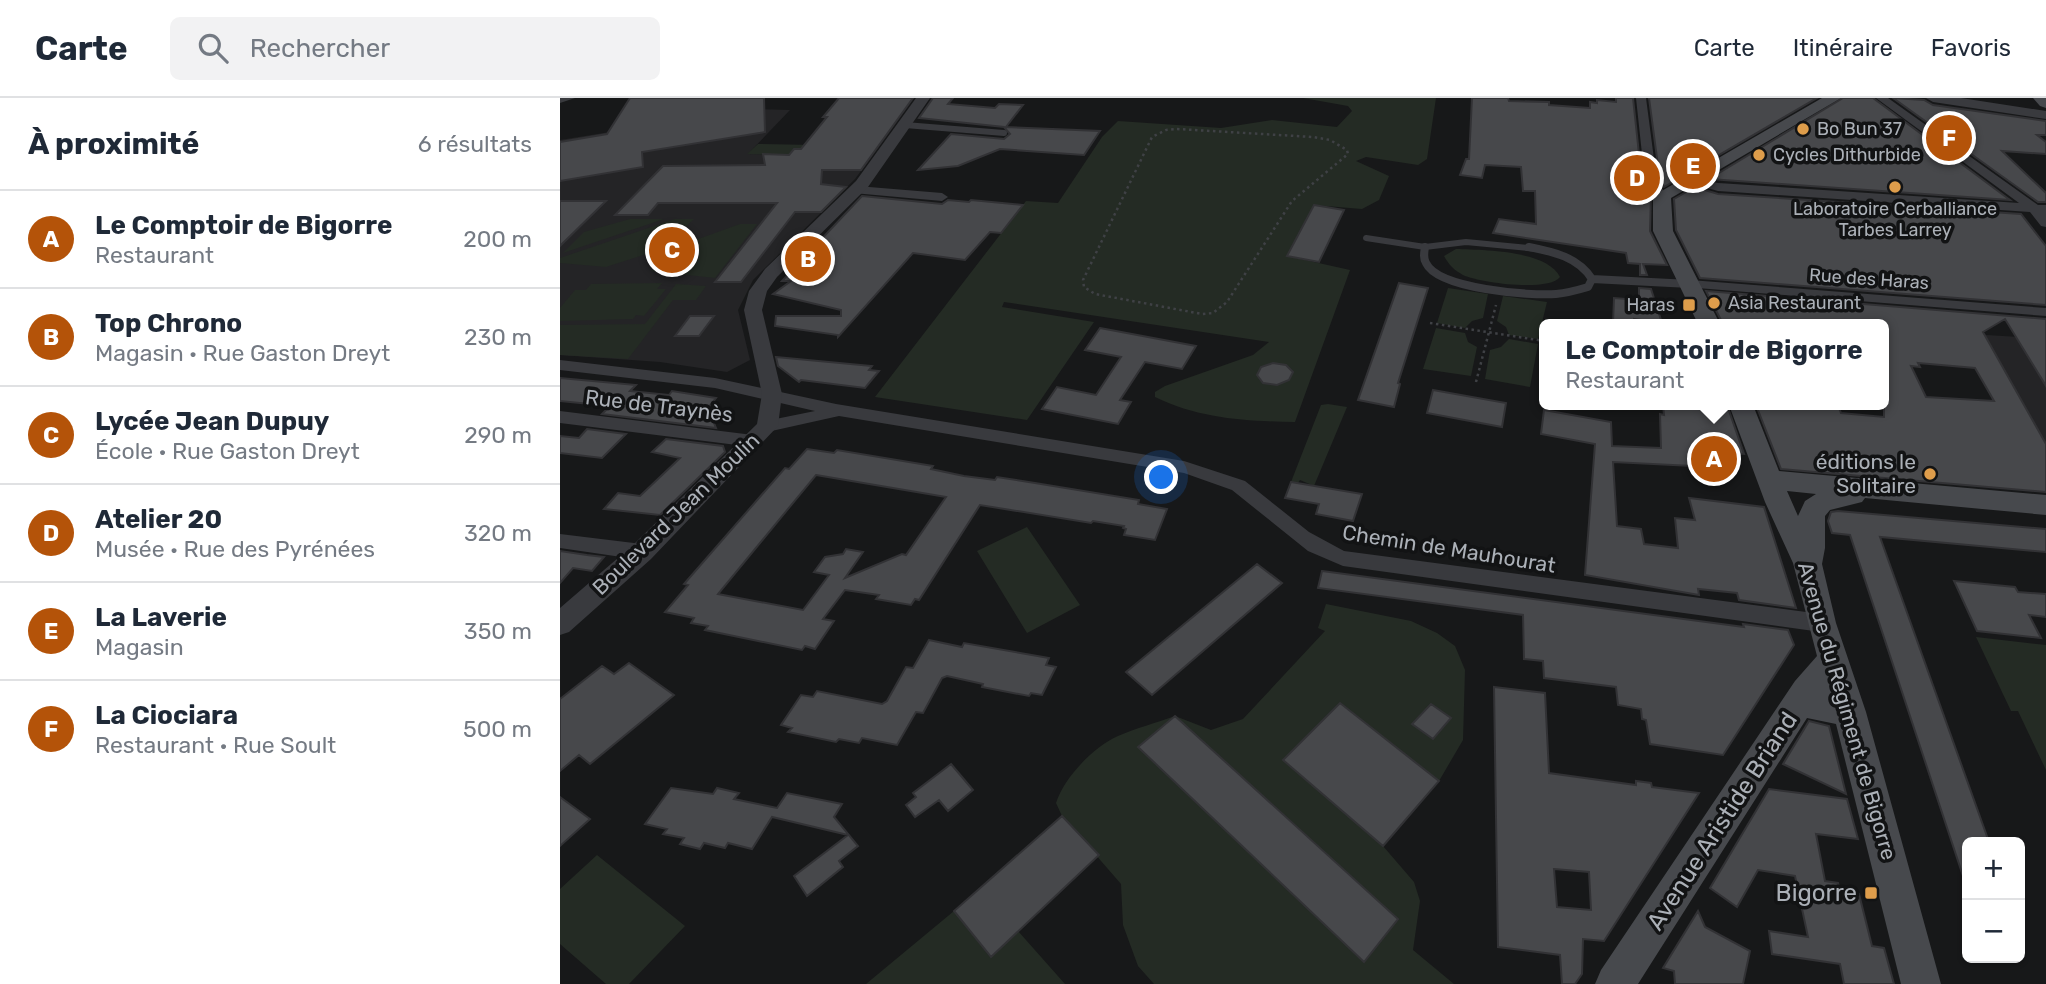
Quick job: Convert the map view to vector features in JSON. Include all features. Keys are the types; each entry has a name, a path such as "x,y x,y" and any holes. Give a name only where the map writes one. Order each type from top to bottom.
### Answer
{"main road":[{"path":"1707,319 1663,231 1660,214 1662,195 1833,98"},
{"path":"2041,98 2046,103"},
{"name":"Avenue du Régiment de Bigorre","path":"1743,410 1807,564 1832,661 1850,712 1922,984"},
{"path":"1770,480 2046,505"},
{"path":"1807,564 1811,552 1810,516 1812,509 1822,501 1854,495 1898,497 1911,491"},
{"name":"Avenue Aristide Briand","path":"1615,984 1799,702 1832,661"},
{"path":"1799,702 1850,712"}],"street":[{"path":"560,99 568,98"},
{"path":"772,394 753,310 756,296 771,273 856,190 923,98"},
{"path":"1641,98 1651,182 1662,195"},
{"path":"1881,98 2040,208 2046,223"},
{"path":"1933,98 2046,115"},
{"path":"1688,181 1718,187 2040,208"},
{"path":"856,190 942,197"},
{"name":"Rue des Haras","path":"1690,284 2046,312"},
{"name":"Chemin de Mauhourat","path":"560,365 662,374 772,394 848,412 1184,467 1225,478 1245,489 1320,551 1343,558 1821,623"},
{"name":"Boulevard Jean Moulin","path":"560,624 642,552 760,433 772,394"},
{"name":"Chemin de Mauhourat","path":"760,433 815,415 848,412"},
{"name":"Rue de Traynès","path":"560,417 760,433"},
{"path":"560,541 642,552"}],"lane":[{"path":"905,125 1004,133"},
{"path":"1366,238 1425,247 1457,242 1545,250 1580,262 1590,271 1592,279 1588,287 1555,294 1500,289 1443,279 1428,268 1424,259 1425,247"},
{"path":"1592,279 1690,284"}],"path":[{"path":"1194,129 1313,137 1338,143 1346,148 1348,154 1292,201 1227,302 1213,313 1190,312 1095,294 1084,287 1083,281 1152,137 1159,133 1194,129"},
{"path":"1476,383 1500,289"},
{"path":"1430,323 1539,340"}],"shaded area":[{"path":"1303,98 1436,98 1427,159 1418,165 1366,157 1356,161 1389,176 1379,200 1362,209 1314,205 1287,256 1350,270 1295,422 1206,414 1155,397 1155,392 1165,386 1253,355 1269,342 1004,302 1002,307 1094,322 1027,420 875,397 1026,201 1058,203 1102,137 1118,121 1221,128 1272,120 1337,127 1352,111 1348,106"},
{"path":"753,109 790,110 748,154 872,156 855,179 753,280 738,310 750,360 727,372 660,362 560,355 560,140"},
{"path":"758,144 814,145 789,155 747,154"},
{"path":"630,219 664,219 563,253 584,232"},
{"path":"675,219 694,219 662,249 606,267 560,263 560,258"},
{"path":"740,224 757,224 715,278 651,271 676,247"},
{"path":"1456,249 1497,251 1528,257 1542,261 1560,277 1553,282 1529,285 1472,278 1454,269 1444,256"},
{"path":"662,283 657,289 666,289 644,316 636,315 633,319 560,321 560,308 575,290 586,290 591,284"},
{"path":"676,284 706,286 696,300 673,300 628,359 560,355 560,325 645,324"},
{"path":"1448,288 1488,294 1483,318 1472,321 1465,328 1437,323"},
{"path":"1503,296 1547,302 1543,319 1539,319 1538,339 1509,335 1506,327 1497,321"},
{"path":"1436,328 1465,333 1468,342 1477,347 1471,376 1423,369"},
{"path":"1954,333 2019,337 2046,376 2046,492 2042,492"},
{"path":"1509,339 1538,344 1530,387 1485,379 1490,350 1501,347"},
{"path":"1321,405 1347,407 1314,486 1300,480 1298,483 1291,482"},
{"path":"1027,527 1080,605 1027,633 977,551"},
{"path":"1326,604 1411,621 1437,633 1455,646 1465,670 1463,740 1439,781 1340,703 1383,846 1414,882 1420,901 1413,950 1454,984 1154,984 1138,966 1123,925 1121,884 1062,816 1056,803 1060,793 1090,755 1108,741 1125,733 1175,716 1211,730 1243,719 1325,631 1318,628"},
{"path":"1976,637 2046,645 2046,770 2018,711 2011,711"},
{"path":"597,855 685,926 629,984 606,984 560,944 560,889"},
{"path":"954,911 990,957 1018,931 1065,984 866,984"}],"building":[{"path":"630,98 764,98 765,132 642,152 643,167 560,181 560,142 607,134"},
{"path":"839,98 913,98 861,170 822,170 821,184 846,187 821,212 795,212 741,282 715,282 777,203 658,203 648,215 615,215 663,166 765,165 763,154 789,155 794,149 801,149"},
{"path":"933,98 953,98 948,104 995,108 999,104 1023,105 1006,127 1100,131 1084,155 1000,149 958,166 918,170 951,134 1004,139 1010,134 1004,127 919,118"},
{"path":"1472,98 1508,98 1509,101 1549,102 1549,105 1590,108 1590,102 1597,103 1597,100 1616,102 1616,98 1633,98 1642,182 1651,194 1650,231 1667,265 1643,264 1647,275 1640,275 1640,264 1628,263 1626,253 1493,233 1499,219 1536,224 1535,191 1523,191 1521,167 1485,165 1482,178 1460,175 1466,159 1469,159"},
{"path":"1649,98 1817,98 1664,187 1660,181"},
{"path":"1843,98 1873,98 2010,200 1709,179"},
{"path":"1893,98 1924,100 1933,105 2046,121 2046,135 2037,135 2046,142 2046,154 2002,151 2046,193 2046,202 2038,202"},
{"path":"1695,187 1718,194 2021,214 2046,246 2046,305 1700,278 1676,230 1674,199"},
{"path":"862,196 942,204 948,200 971,200 1023,205 1001,233 990,232 965,260 913,253 838,337 775,326 776,316 841,316 841,310 773,294 791,281 782,281"},
{"path":"560,201 606,201 560,246"},
{"path":"1314,205 1344,210 1319,262 1287,256"},
{"path":"1399,283 1428,288 1398,383 1400,384 1394,407 1358,400"},
{"path":"1639,288 1651,289 1661,319 1613,319 1614,298 1639,300"},
{"path":"1706,291 2046,319 2046,386 2005,319 1983,332 2046,444 2046,492 1781,469 1758,410 1840,410 1841,413 1884,417 1884,410 1889,410 1889,319 1720,319","holes":["1918,363 1975,368 1994,401 1926,397 1911,366 1920,367"]},
{"path":"690,316 714,316 699,336 675,336"},
{"path":"1100,328 1196,346 1182,369 1145,362 1120,400 1131,402 1118,424 1042,409 1057,387 1096,395 1121,357 1085,350"},
{"path":"776,357 872,366 869,370 879,371 865,388 801,380 799,382 778,366"},
{"path":"1273,363 1286,365 1293,372 1289,380 1277,385 1263,383 1257,375 1261,367"},
{"path":"560,378 636,385 630,391 669,395 672,391 716,398 708,408 716,428 602,414 610,406 560,401"},
{"path":"1433,390 1506,403 1502,427 1427,413"},
{"path":"1544,410 1611,422 1612,446 1661,448 1660,414 1664,415 1664,410 1729,410 1744,454 1719,452 1722,462 1713,467 1613,462 1617,526 1641,529 1644,544 1678,548 1675,518 1695,520 1689,498 1764,507 1796,608 1739,600 1737,593 1698,589 1699,595 1585,575 1595,444 1541,434"},
{"path":"587,429 626,434 602,458 560,453 560,436 579,438"},
{"path":"666,439 723,446 725,452 660,515 604,509 618,493 640,496 680,458 652,452"},
{"path":"807,449 834,453 837,450 933,466 931,469 964,476 995,480 997,477 1139,500 1138,504 1167,509 1155,540 1124,535 1124,526 980,505 919,600 915,599 911,605 876,599 879,595 845,590 823,619 834,621 815,649 805,646 802,650 705,630 708,626 691,623 694,618 665,612 688,585 684,584 785,468 789,469","holes":["816,475 946,497 906,555 902,554 845,578 863,552 846,549 843,554 825,557 814,572 829,575 803,610 718,594"]},
{"path":"1291,482 1362,494 1353,521 1316,514 1319,504 1285,498"},
{"path":"1831,512 2046,529 2046,552 1880,537 1987,837 1962,837 1962,873 1850,535 1832,533 1828,521"},
{"path":"560,551 604,557 592,571 573,568 560,583"},
{"path":"1257,564 1282,583 1152,695 1126,672"},
{"path":"1322,571 1744,627 1743,624 1788,630 1794,645 1723,755 1650,744 1646,720 1642,719 1641,709 1618,705 1616,687 1544,678 1543,661 1524,659 1523,615 1318,588"},
{"path":"1954,581 2015,587 2018,592 2046,594 2046,617 2029,615 2041,638 1977,631"},
{"path":"929,640 962,647 964,643 1049,658 1046,665 1056,667 1042,695 1031,693 1029,696 982,687 983,684 947,676 942,678 923,713 916,712 897,745 862,738 859,743 839,739 836,742 788,732 792,728 781,725 801,695 813,697 817,691 882,704 887,701 906,667 913,668"},
{"path":"629,663 674,695 590,764 579,755 560,771 560,699 602,666 614,674"},
{"path":"1494,687 1545,693 1549,773 1636,785 1636,781 1651,783 1652,787 1699,793 1604,941 1583,939 1582,974 1575,984 1562,984 1560,955 1498,947","holes":["1554,869 1589,872 1591,910 1557,907"]},
{"path":"1340,703 1439,781 1383,846 1283,760"},
{"path":"1431,704 1451,718 1433,739 1412,724"},
{"path":"1175,716 1398,919 1364,962 1138,747"},
{"path":"1809,721 1829,726 1846,794 1783,764"},
{"path":"951,764 973,790 948,811 939,800 915,817 906,805 916,797 913,793"},
{"path":"671,788 713,794 717,788 739,793 734,799 777,808 787,793 842,804 834,817 858,846 839,861 843,867 807,896 794,876 848,835 772,817 752,849 728,843 725,848 704,843 700,849 680,844 684,838 663,834 667,829 645,824"},
{"path":"1769,789 1847,799 1858,839 1816,834 1825,881 1838,883 1840,891 1859,894 1872,946 1884,948 1894,984 1844,984 1840,964 1772,954 1769,931 1808,937 1795,876 1758,870 1737,907 1710,888"},
{"path":"560,797 590,819 560,846"},
{"path":"1062,816 1099,855 991,957 954,911"},
{"path":"1698,911 1705,927 1750,951 1743,984 1675,984 1674,971 1663,968"}],"place":[{"name":"Bo Bun 37","path":"1803,129"},
{"name":"La Ciociara","path":"1949,138"},
{"name":"Cycles Dithurbide","path":"1759,155"},
{"name":"La Laverie","path":"1693,166"},
{"name":"Atelier 20","path":"1637,178"},
{"name":"Laboratoire Cerballiance Tarbes Larrey","path":"1895,187"},
{"name":"Lycée Jean Dupuy","path":"672,250"},
{"name":"Top Chrono","path":"808,259"},
{"name":"Asia Restaurant","path":"1714,303"},
{"name":"Haras","path":"1689,305"},
{"name":"Le Comptoir de Bigorre","path":"1714,459"},
{"name":"éditions le Solitaire","path":"1930,474"},
{"name":"Bigorre","path":"1871,893"}]}
